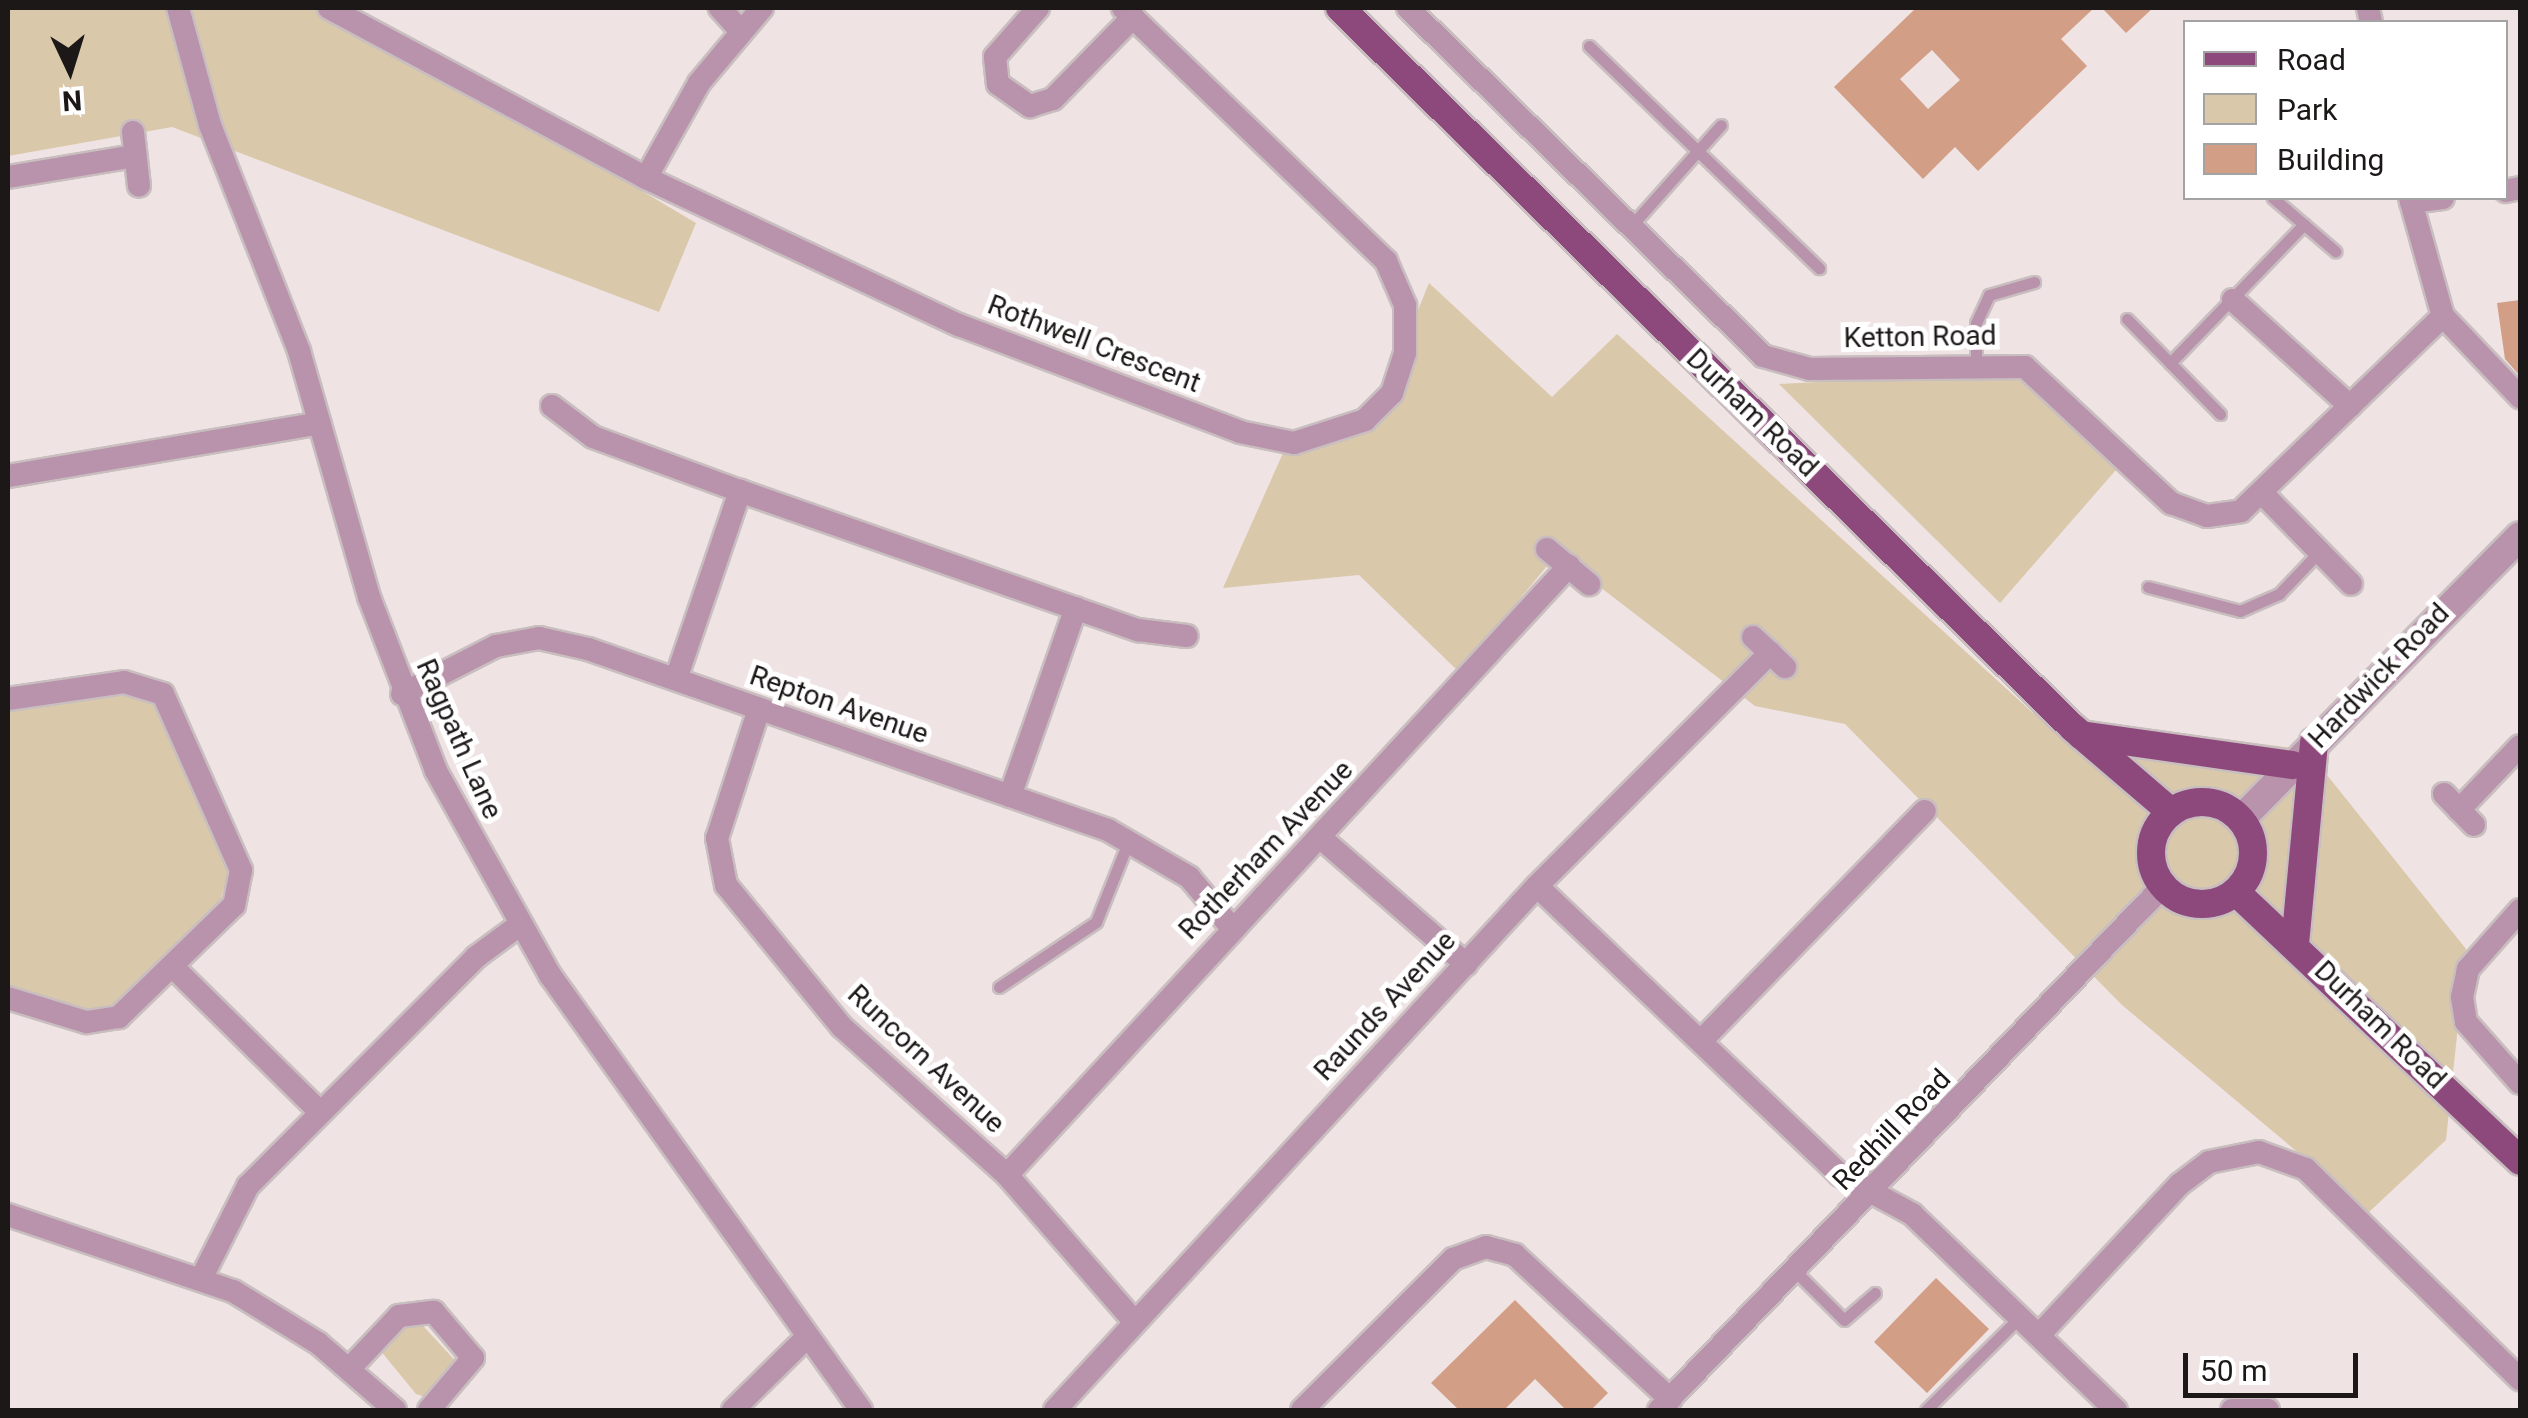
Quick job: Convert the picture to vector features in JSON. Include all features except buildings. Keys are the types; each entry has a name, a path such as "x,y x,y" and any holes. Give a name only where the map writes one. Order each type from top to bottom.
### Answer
{"main road":[{"name":"Durham Road","path":"1340,8 2081,735 2171,812"},
{"path":"2081,735 2293,764"},
{"path":"2295,944 2314,742"},
{"path":"2213,803 2241,820 2254,849 2236,892 2204,904 2162,886 2152,843 2171,812 2213,803"},
{"name":"Durham Road","path":"2236,892 2520,1161"}],"street":[{"name":"Ragpath Lane","path":"178,8 210,126 320,423 402,694 518,926 861,1410"},
{"name":"Rothwell Crescent","path":"328,8 646,178 960,325 1240,432 1294,444 1365,420 1392,394 1405,353 1405,304 1386,261 1128,12"},
{"path":"720,8 740,30"},
{"path":"646,178 740,30 762,8"},
{"path":"1038,8 995,56 998,84 1030,106 1053,100 1128,12"},
{"name":"Ketton Road","path":"1408,8 1763,356 1784,365 1976,365 2044,377 2172,503 2207,516 2240,512 2443,316"},
{"path":"8,178 134,144 139,186"},
{"path":"2410,200 2443,316 2520,397"},
{"path":"2234,300 2350,406"},
{"path":"552,406 592,436 740,491 1076,608 1187,636"},
{"path":"8,476 320,423"},
{"path":"676,680 740,491"},
{"path":"2262,493 2350,584"},
{"name":"Hardwick Road","path":"2241,820 2520,536"},
{"path":"1547,550 1589,584"},
{"name":"Rotherham Avenue","path":"1007,1174 1231,927 1322,839 1569,566"},
{"path":"1010,796 1076,608"},
{"name":"Repton Avenue","path":"402,694 496,646 539,638 759,708 1129,840 1189,877 1231,927"},
{"name":"Raunds Avenue","path":"1054,1410 1537,886 1769,653"},
{"path":"8,699 124,682 154,688 177,712 241,870 234,905 175,968 104,1022 8,998"},
{"name":"Runcorn Avenue","path":"759,708 717,838 726,886 842,1027 1007,1174 1133,1320"},
{"path":"2459,810 2520,746"},
{"path":"1703,1039 1925,811"},
{"path":"1322,839 1466,964"},
{"path":"1537,886 1703,1039 1840,1175 1912,1214 2116,1410"},
{"name":"Redhill Road","path":"1664,1405 1797,1272 2162,886"},
{"path":"2520,910 2468,969 2462,997 2474,1034 2520,1083"},
{"path":"202,1277 233,1208 320,1112 518,926"},
{"path":"175,968 320,1112"},
{"path":"2040,1334 2180,1184 2208,1162 2260,1152 2306,1169 2520,1379"},
{"path":"8,1215 202,1277 350,1368 395,1410"},
{"path":"1302,1410 1453,1259 1486,1247 1515,1254 1664,1405"},
{"path":"350,1368 400,1316 434,1312 473,1358 429,1410"},
{"path":"733,1410 808,1336"},
{"path":"2232,1410 2268,1410"}],"lane":[{"path":"1589,46 1818,268"},
{"path":"1631,226 1695,150 1722,125"},
{"path":"2275,200 2335,251"},
{"path":"2170,363 2304,224"},
{"path":"1976,365 1976,323 1989,295 2034,282"},
{"path":"2127,319 2220,414"},
{"path":"2148,587 2240,611 2279,594 2320,552"},
{"path":"998,987 1096,922 1129,840"},
{"path":"1797,1272 1844,1320 1876,1293"},
{"path":"1926,1410 2020,1317"}],"green space":[{"path":"8,8 333,8 696,223 659,312 172,127 8,156"},
{"path":"1429,283 1552,397 1617,334 2033,713 2307,750 2466,949 2446,1140 2369,1212 2122,1005 1845,724 1755,706 1557,554 1459,672 1359,575 1223,588 1287,444 1373,421"},
{"path":"2015,372 2122,463 2000,603 1779,384"},
{"path":"117,692 153,699 170,718 229,871 218,909 118,1010 92,1014 8,987 8,709"},
{"path":"414,1316 461,1367 431,1399 416,1394 380,1350"}]}
